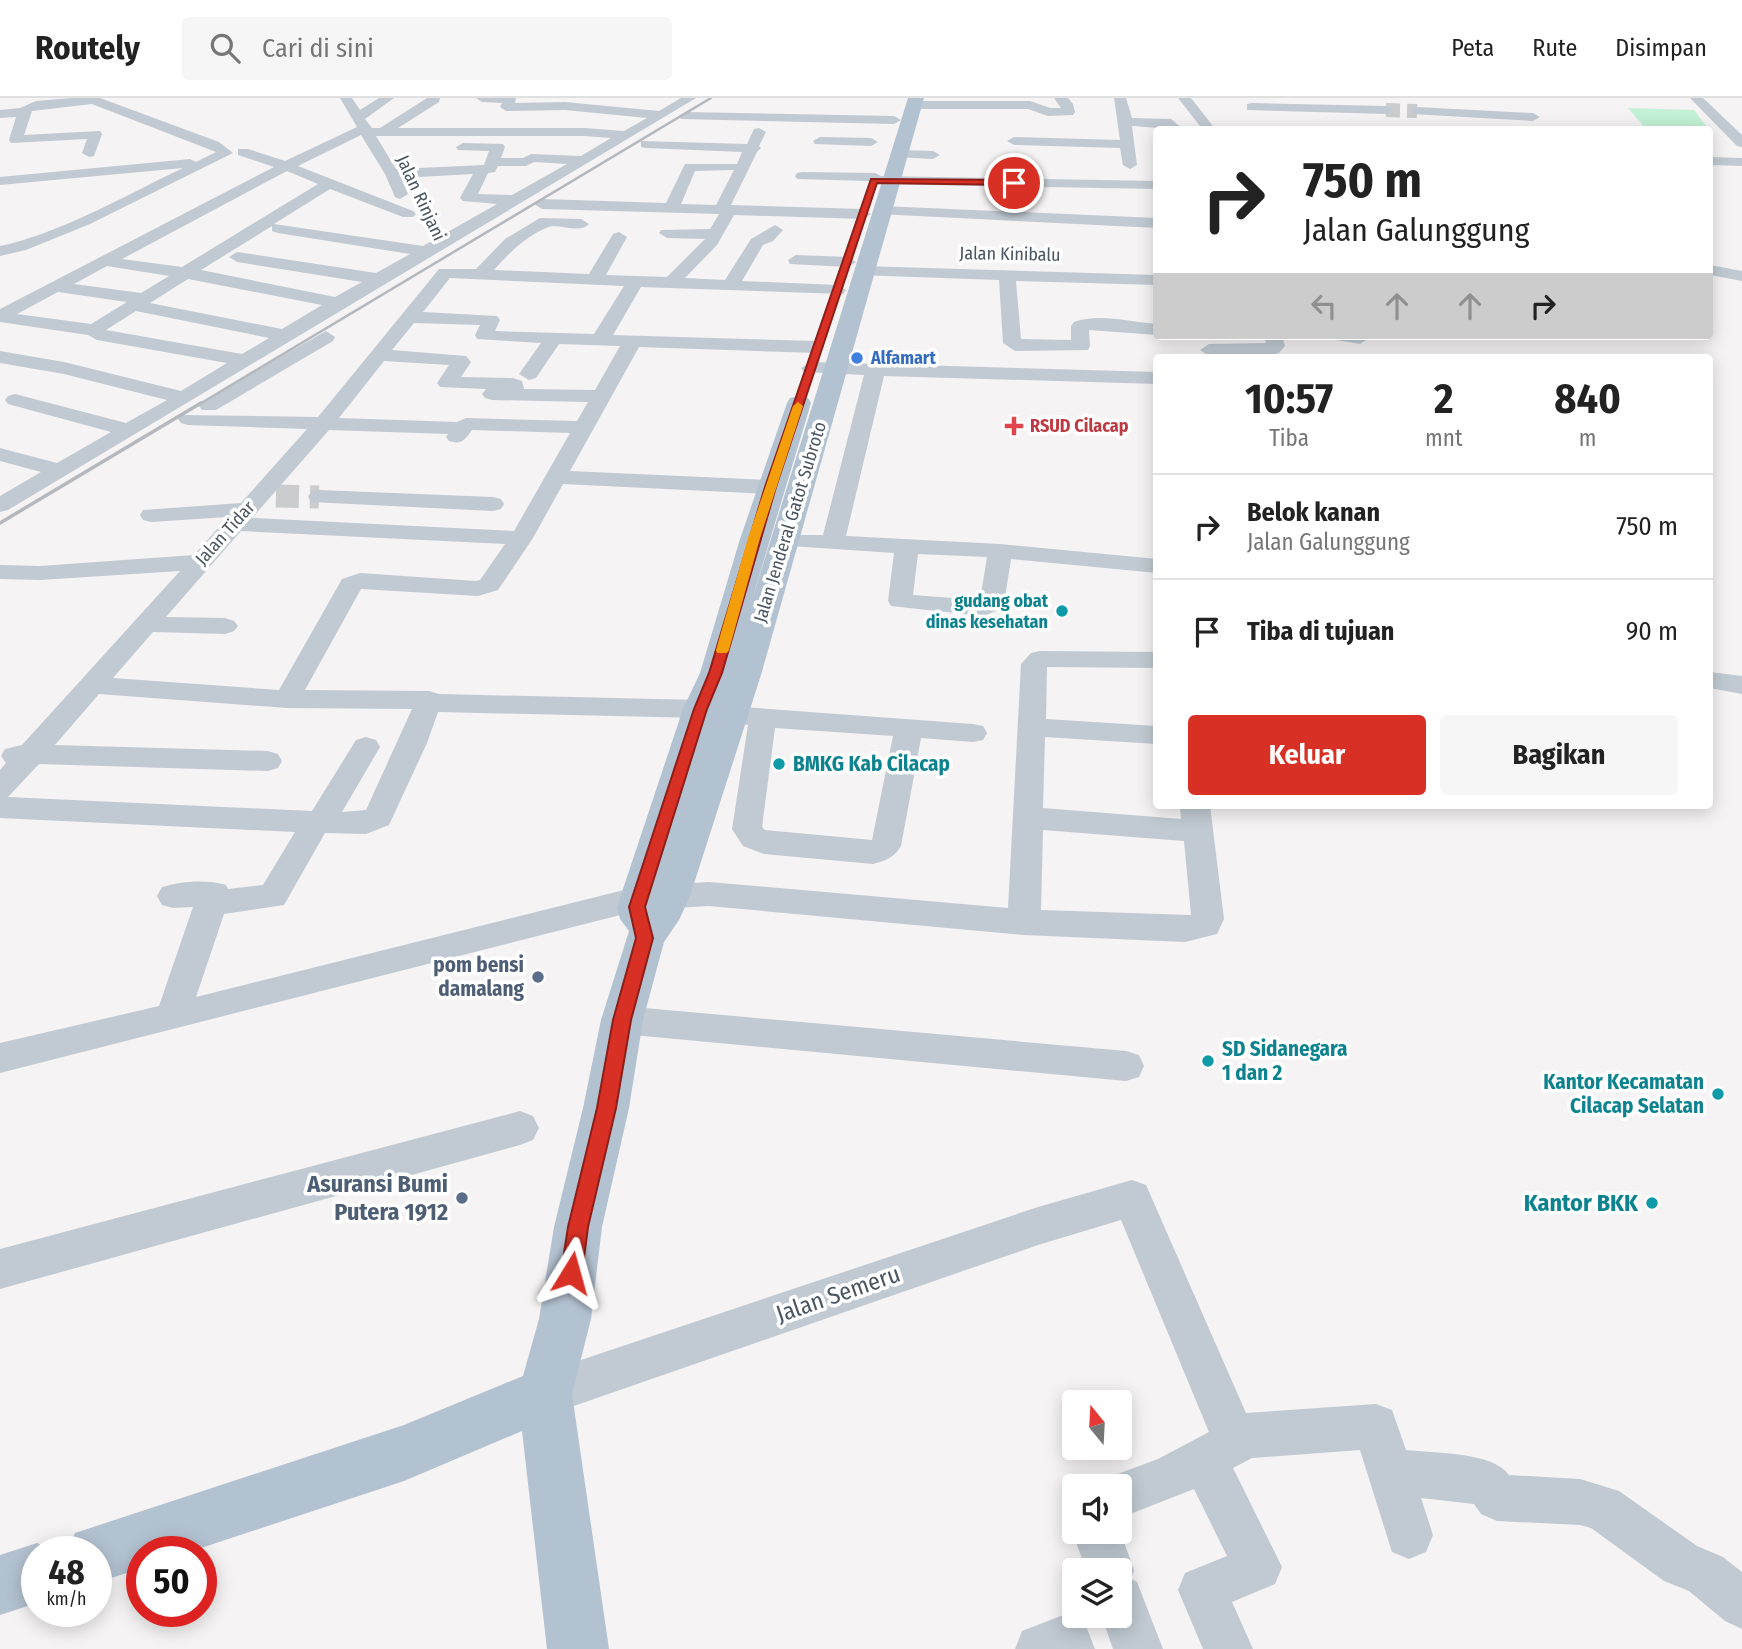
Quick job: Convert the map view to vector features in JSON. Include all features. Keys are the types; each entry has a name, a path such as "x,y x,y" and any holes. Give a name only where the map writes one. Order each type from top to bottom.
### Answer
{"main road":[{"name":"Jalan Jenderal Gatot Subroto","path":"545,1394 565,1319 578,1227 606,1108 622,1020 701,709 716,673 771,487 855,266 894,139"},
{"name":"Jalan Jenderal Gatot Subroto","path":"651,911 745,675 784,540 837,290 855,266"},
{"path":"754,538 784,540"},
{"path":"112,1549 404,1453 545,1394 578,1649"},
{"path":"0,1585 21,1578"}],"street":[{"path":"2,114 10,98"},
{"name":"Jalan Rinjani","path":"346,98 364,123 375,148 392,174 423,252 444,267"},
{"path":"0,316 364,123 388,98"},
{"path":"482,98 511,100 508,107 565,106 661,115"},
{"path":"124,456 186,409 242,360 423,252 521,206 582,160 661,115 716,98"},
{"path":"802,176 894,139 1035,106 1048,112 1068,112 1067,104 1060,98"},
{"path":"1184,98 1207,126"},
{"path":"1466,98 1471,123"},
{"path":"1696,98 1742,143"},
{"path":"383,132 434,99"},
{"path":"74,134 89,102"},
{"path":"0,251 84,221 213,161 224,155 225,150 154,123 89,102 36,105 27,108 16,139 18,141 154,123"},
{"path":"1252,108 1365,103"},
{"path":"679,156 629,154 646,144 688,107 759,115 894,139 990,178 1153,185"},
{"path":"1319,107 1390,114"},
{"path":"1417,111 1471,123 1533,118"},
{"path":"2,114 24,112"},
{"path":"671,283 716,234 743,166 754,148 759,115"},
{"path":"364,123 405,118 519,121"},
{"path":"364,123 383,132 585,132 625,135"},
{"path":"1014,141 1124,125 1171,123 1174,126"},
{"path":"1124,125 1136,185"},
{"path":"1124,125 1153,132"},
{"path":"1090,153 1124,125"},
{"path":"0,129 21,127"},
{"path":"104,130 83,153 109,151"},
{"path":"820,141 894,139 933,155"},
{"path":"162,144 197,140"},
{"path":"646,144 754,148"},
{"path":"429,147 497,146 468,198 521,206 644,201 671,208 1153,223"},
{"path":"375,148 397,148"},
{"path":"243,152 408,214"},
{"path":"392,174 487,167 526,162 531,158 582,160"},
{"path":"0,181 213,161"},
{"path":"1713,161 1742,162"},
{"path":"671,208 690,167 743,166"},
{"path":"0,316 94,330 329,183"},
{"path":"542,204 572,187"},
{"path":"215,188 313,193"},
{"path":"480,275 511,242 546,221 597,225"},
{"path":"278,228 423,252"},
{"path":"730,286 757,242 767,238 775,230"},
{"path":"667,233 716,234"},
{"path":"11,266 86,237 135,245"},
{"path":"594,280 619,237"},
{"path":"237,257 379,279"},
{"name":"Jalan Kinibalu","path":"796,260 1007,276 1056,283 1100,278 1153,280"},
{"path":"105,261 186,272 338,303"},
{"path":"444,267 480,275 550,283 594,280 837,290"},
{"name":"Jalan Tidar","path":"0,789 199,562 254,506 379,355 444,267"},
{"path":"1713,271 1742,276"},
{"path":"1007,276 1013,344 1079,353 1080,326 1153,330"},
{"path":"1100,278 1117,328"},
{"path":"600,340 635,282"},
{"path":"57,287 141,302 284,335"},
{"path":"252,295 268,287"},
{"path":"127,338 177,310"},
{"path":"409,317 491,320 493,322 485,335 632,342 876,368 1153,378"},
{"path":"94,330 94,333 242,360"},
{"path":"0,505 128,430 186,409 326,337"},
{"path":"505,358 520,338"},
{"path":"529,374 553,339"},
{"path":"1209,351 1242,343 1272,349 1276,346 1274,340"},
{"path":"286,699 351,584 360,580 468,589 485,587 521,538 632,342"},
{"path":"379,355 459,360 461,362 447,383 513,384 512,394"},
{"path":"0,358 64,368 186,409 322,425 459,433 469,424 586,427"},
{"path":"7,404 64,368"},
{"path":"833,542 867,393 876,368"},
{"path":"1046,394 1055,375"},
{"path":"490,394 602,396"},
{"path":"7,404 128,430"},
{"path":"0,454 59,470"},
{"path":"556,477 771,487"},
{"path":"318,497 496,496 539,504"},
{"path":"150,515 254,506 521,538"},
{"path":"784,540 1000,551 1153,566"},
{"path":"907,545 900,601 983,608 992,604 1000,551"},
{"path":"0,572 40,573 199,562"},
{"path":"145,624 225,626"},
{"path":"1024,922 1032,669 1040,659 1153,660"},
{"path":"1713,680 1742,685"},
{"path":"89,685 286,699 428,699 429,703"},
{"path":"429,703 701,709"},
{"path":"0,807 366,823 378,817 429,703"},
{"path":"730,715 973,733"},
{"path":"762,716 747,829 750,834 764,843 873,853 886,846 909,728"},
{"path":"1030,727 1153,735"},
{"path":"212,903 273,896 366,747"},
{"path":"0,758 30,754 268,761"},
{"path":"0,1058 172,1017 651,911 709,894 1024,922 1185,929 1205,925 1208,919 1196,818 1029,818"},
{"path":"172,1017 215,894 173,895"},
{"path":"622,1020 1126,1066"},
{"path":"0,1269 520,1128"},
{"name":"Jalan Semeru","path":"545,1394 1025,1230 1132,1198 1219,1448"},
{"path":"1132,1490 1168,1478 1219,1448 1376,1426 1409,1535"},
{"path":"1219,1448 1258,1567 1202,1590 1228,1649"},
{"path":"1391,1471 1487,1483 1497,1498 1580,1502 1602,1508 1742,1604"},
{"path":"1130,1628 1138,1649"},
{"path":"1040,1649 1066,1639 1070,1649"}],"green space":[{"path":"1628,108 1694,110 1706,126 1643,126"}],"tunnel":[{"path":"1386,110 1417,111"},
{"path":"276,496 319,497"}],"railway":[{"path":"198,405 711,98"},
{"path":"0,523 201,403"}],"slow traffic":[{"path":"722,650 754,538 798,406"}],"place":[{"name":"Alfamart","path":"857,358"},
{"name":"RSUD Cilacap","path":"1014,426"},
{"name":"gudang obat dinas kesehatan","path":"1062,611"},
{"name":"BMKG Kab Cilacap","path":"779,764"},
{"name":"pom bensi damalang","path":"538,977"},
{"name":"SD Sidanegara 1 dan 2","path":"1208,1061"},
{"name":"Kantor Kecamatan Cilacap Selatan","path":"1718,1094"},
{"name":"Asuransi Bumi Putera 1912","path":"462,1198"},
{"name":"Kantor BKK","path":"1652,1203"}],"route":[{"path":"571,1273 578,1227 606,1108 622,1020 645,938 637,907 701,709 716,673 754,538 874,180 1014,183"}]}
